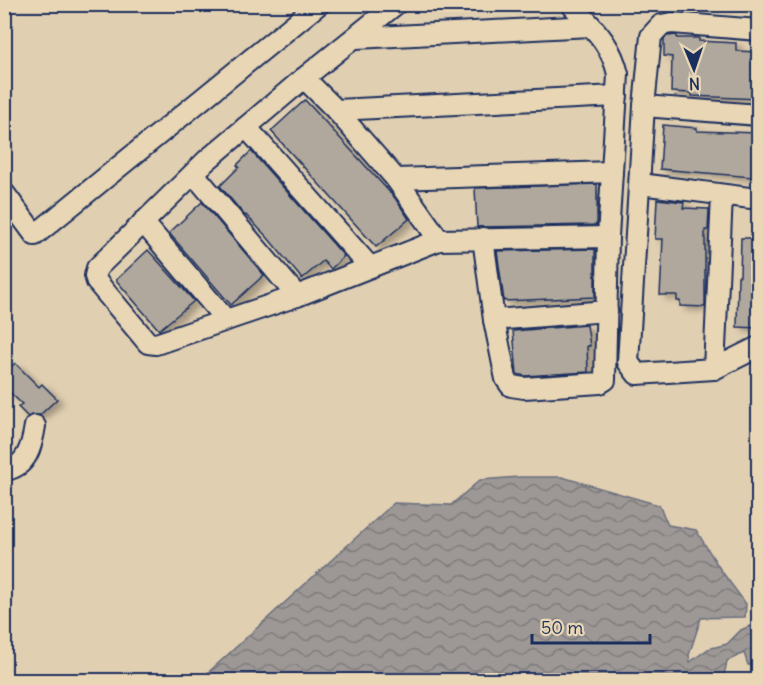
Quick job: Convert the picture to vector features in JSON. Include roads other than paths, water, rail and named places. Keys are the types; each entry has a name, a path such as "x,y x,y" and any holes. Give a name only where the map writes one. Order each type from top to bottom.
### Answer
{"street":[{"path":"4,194 35,235 319,4"},
{"path":"396,4 246,127 97,268 95,276 97,282 148,343 164,343 297,296 439,240 608,237"},
{"path":"483,238 494,320 506,380 511,386 524,388 600,383 605,380 607,374 608,237 618,74 614,57 571,4"},
{"path":"759,30 672,24 662,25 651,36 644,105 628,362 637,374 714,369 759,347"},
{"path":"356,38 591,26"},
{"path":"304,78 396,179 439,240"},
{"path":"336,111 617,96"},
{"path":"644,105 759,115"},
{"path":"246,127 370,267"},
{"path":"396,179 612,172"},
{"path":"194,174 297,296"},
{"path":"640,184 759,199"},
{"path":"714,369 722,196"},
{"path":"143,222 226,320"},
{"path":"494,320 607,311"},
{"path":"4,470 21,465 32,442 35,426"}],"water":[{"path":"562,477 659,505 668,525 696,530 720,569 746,604 745,617 701,618 689,655 690,662 708,649 727,644 741,630 750,626 758,654 758,665 748,665 744,653 727,661 723,680 200,680 394,503 451,505 480,480"}]}
